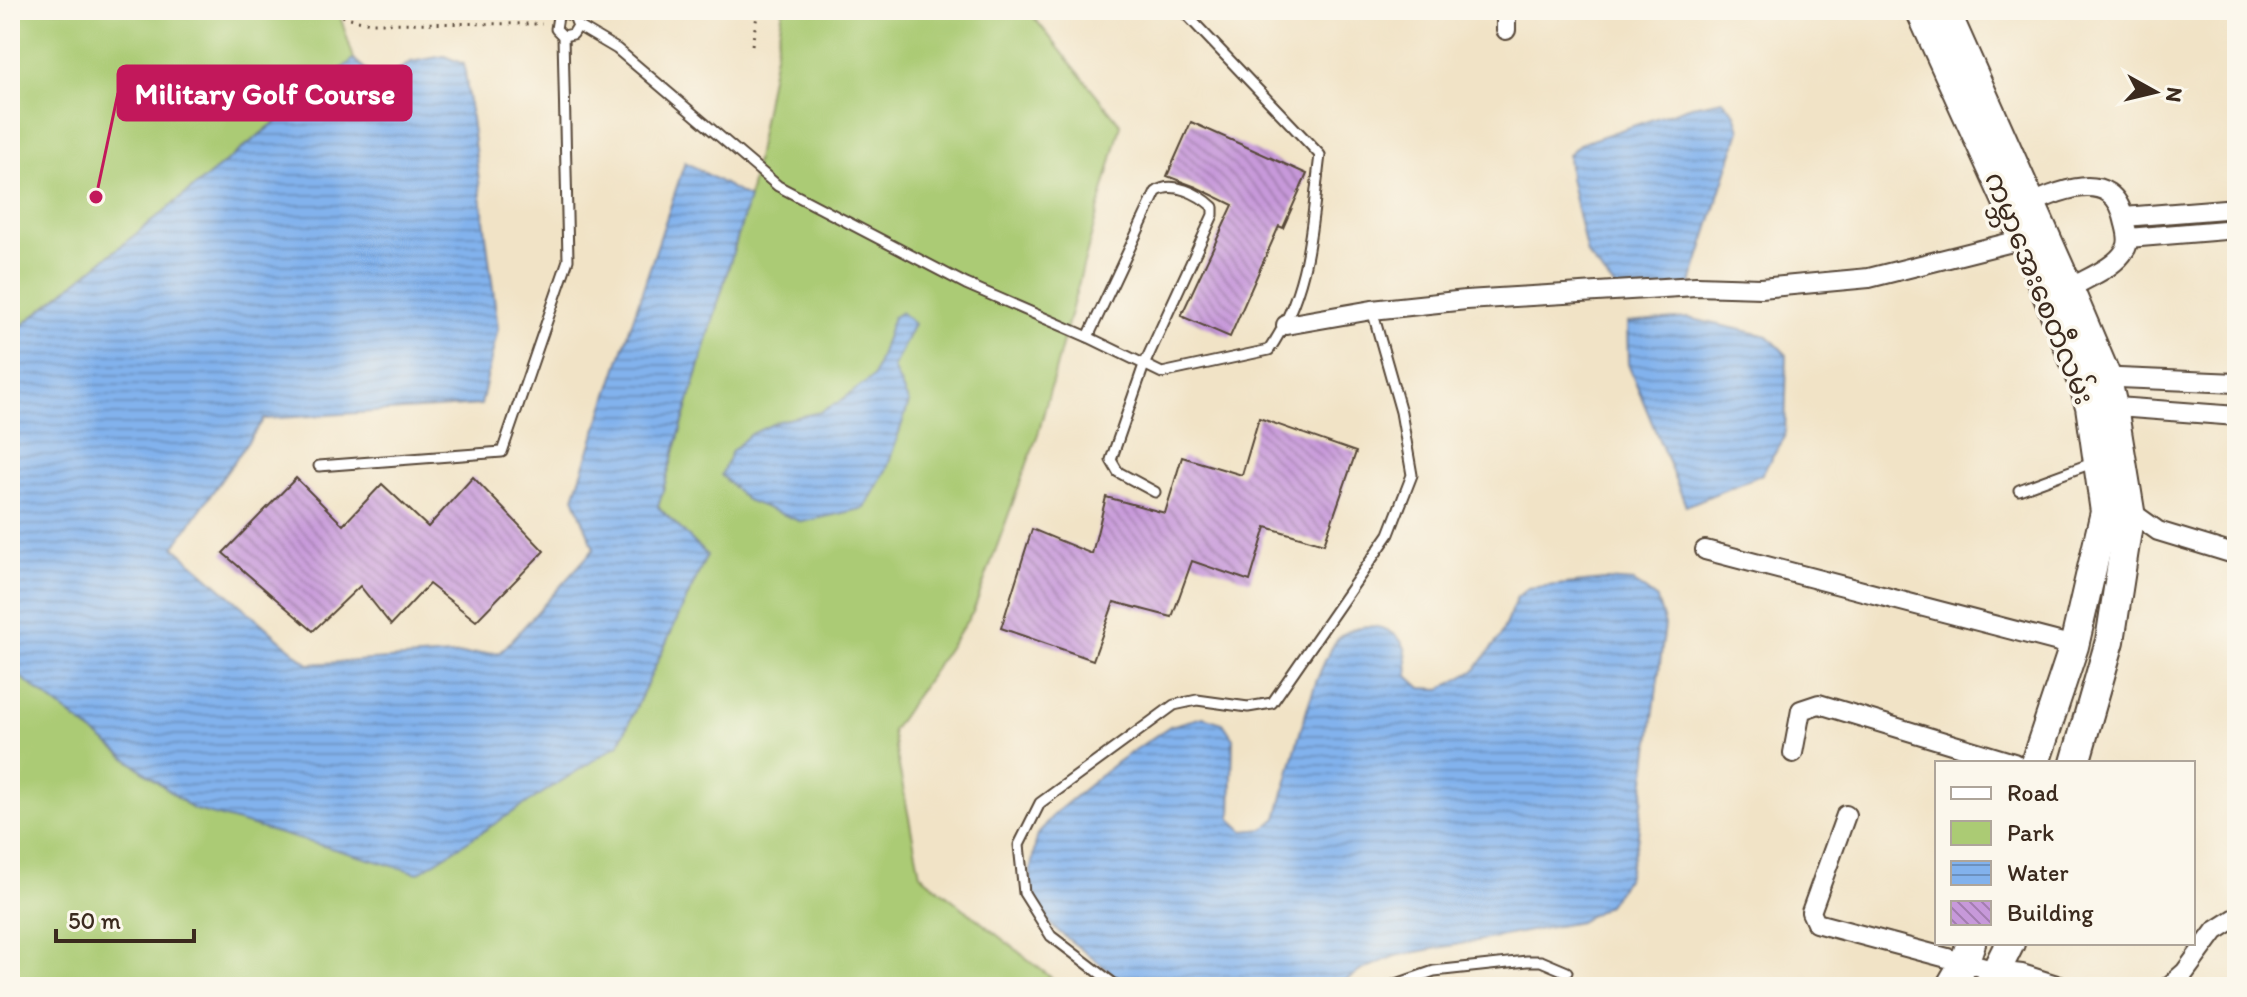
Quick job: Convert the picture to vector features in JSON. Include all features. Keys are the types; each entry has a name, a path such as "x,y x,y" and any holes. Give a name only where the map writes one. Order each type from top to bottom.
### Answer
{"main road":[{"name":"ကမ္ဘာအေးစေတီလမ်း","path":"1920,10 2021,208 2069,289 2130,511 2110,641 2076,761"},
{"name":"ကမ္ဘာအေးစေတီလမ်း","path":"1945,10 2021,208 2024,239 2093,377"},
{"name":"ကမ္ဘာအေးစေတီလမ်း","path":"2036,761 2074,646 2105,512 2098,461 2102,406"},
{"path":"1992,979 2009,945"}],"street":[{"path":"1506,10 1506,30"},
{"path":"2021,208 2083,186 2104,189 2122,205 2128,238 2126,249 2110,265 2069,289"},
{"path":"2124,217 2237,208"},
{"path":"2128,238 2237,229"},
{"path":"1286,325 1372,310 1466,300 1696,286 1761,288 1869,278 2024,239"},
{"path":"2093,377 2237,383"},
{"path":"2102,406 2237,416"},
{"path":"2130,511 2158,531 2237,555"},
{"path":"1705,550 2074,646"},
{"path":"1793,753 1801,710 1819,704 2007,761"},
{"path":"1846,815 1811,912 1816,923 1962,964 1992,979 2022,974 2063,987"},
{"path":"2168,987 2185,972 2215,931 2237,917"}],"lane":[{"path":"319,466 502,452 568,260 563,36 556,29 558,16 565,13 574,16 578,26 617,49 778,186 966,284 1162,373 1269,350 1286,325 1305,274 1320,155 1182,10"},
{"path":"563,36 573,34 578,26"},
{"path":"1088,337 1156,192 1173,186 1213,207 1213,215 1144,365 1111,460 1118,472 1155,492"},
{"path":"1118,987 1051,936 1024,893 1019,845 1040,803 1174,705 1197,700 1248,707 1272,703 1389,534 1412,475 1401,412 1372,310"},
{"path":"2019,490 2098,461"},
{"path":"1388,987 1434,971 1527,961 1541,961 1567,972"}],"path":[{"path":"329,10 330,13 370,23 558,16"},
{"path":"752,45 758,10"}],"green space":[{"path":"10,10 338,10 354,59 10,335"},
{"path":"783,10 1028,10 1121,125 1039,431 973,612 892,731 920,874 1063,987 10,987 10,669 193,809 619,744 707,555 658,507 749,198"}],"water":[{"path":"444,56 464,64 498,328 481,405 264,419 174,547 308,664 501,652 594,549 574,497 685,162 749,198 658,507 707,555 619,744 418,873 193,809 10,669 10,335 354,59 380,82 411,62"},
{"path":"1723,100 1735,113 1740,130 1689,290 1616,289 1587,254 1568,155 1579,144 1692,106"},
{"path":"901,312 914,324 893,368 909,403 887,468 865,508 802,522 746,500 721,475 732,451 749,435 779,421 820,412 873,377 893,317"},
{"path":"1688,318 1768,336 1787,355 1785,437 1761,475 1686,506 1628,364 1627,323"},
{"path":"1604,580 1634,582 1657,599 1665,625 1637,842 1627,878 1608,905 1579,922 1395,956 1362,970 1335,987 1130,987 1054,928 1040,910 1030,873 1037,836 1054,814 1117,762 1170,726 1203,717 1223,723 1233,738 1231,819 1244,831 1264,829 1277,818 1314,689 1334,644 1345,633 1370,626 1393,633 1405,649 1408,676 1421,688 1441,689 1475,670 1500,637 1517,597 1528,588"}],"building":[{"path":"1191,122 1307,174 1283,228 1279,226 1230,337 1181,316 1233,205 1167,176"},
{"path":"1259,418 1356,452 1324,544 1266,527 1250,581 1192,561 1172,617 1114,602 1093,660 1001,628 1032,529 1092,554 1106,497 1165,513 1182,457 1242,475"},
{"path":"473,477 544,551 476,621 429,584 391,625 360,586 313,631 223,553 296,478 343,525 382,484 428,527"}],"place":[{"name":"Military Golf Course","path":"96,197"}]}
